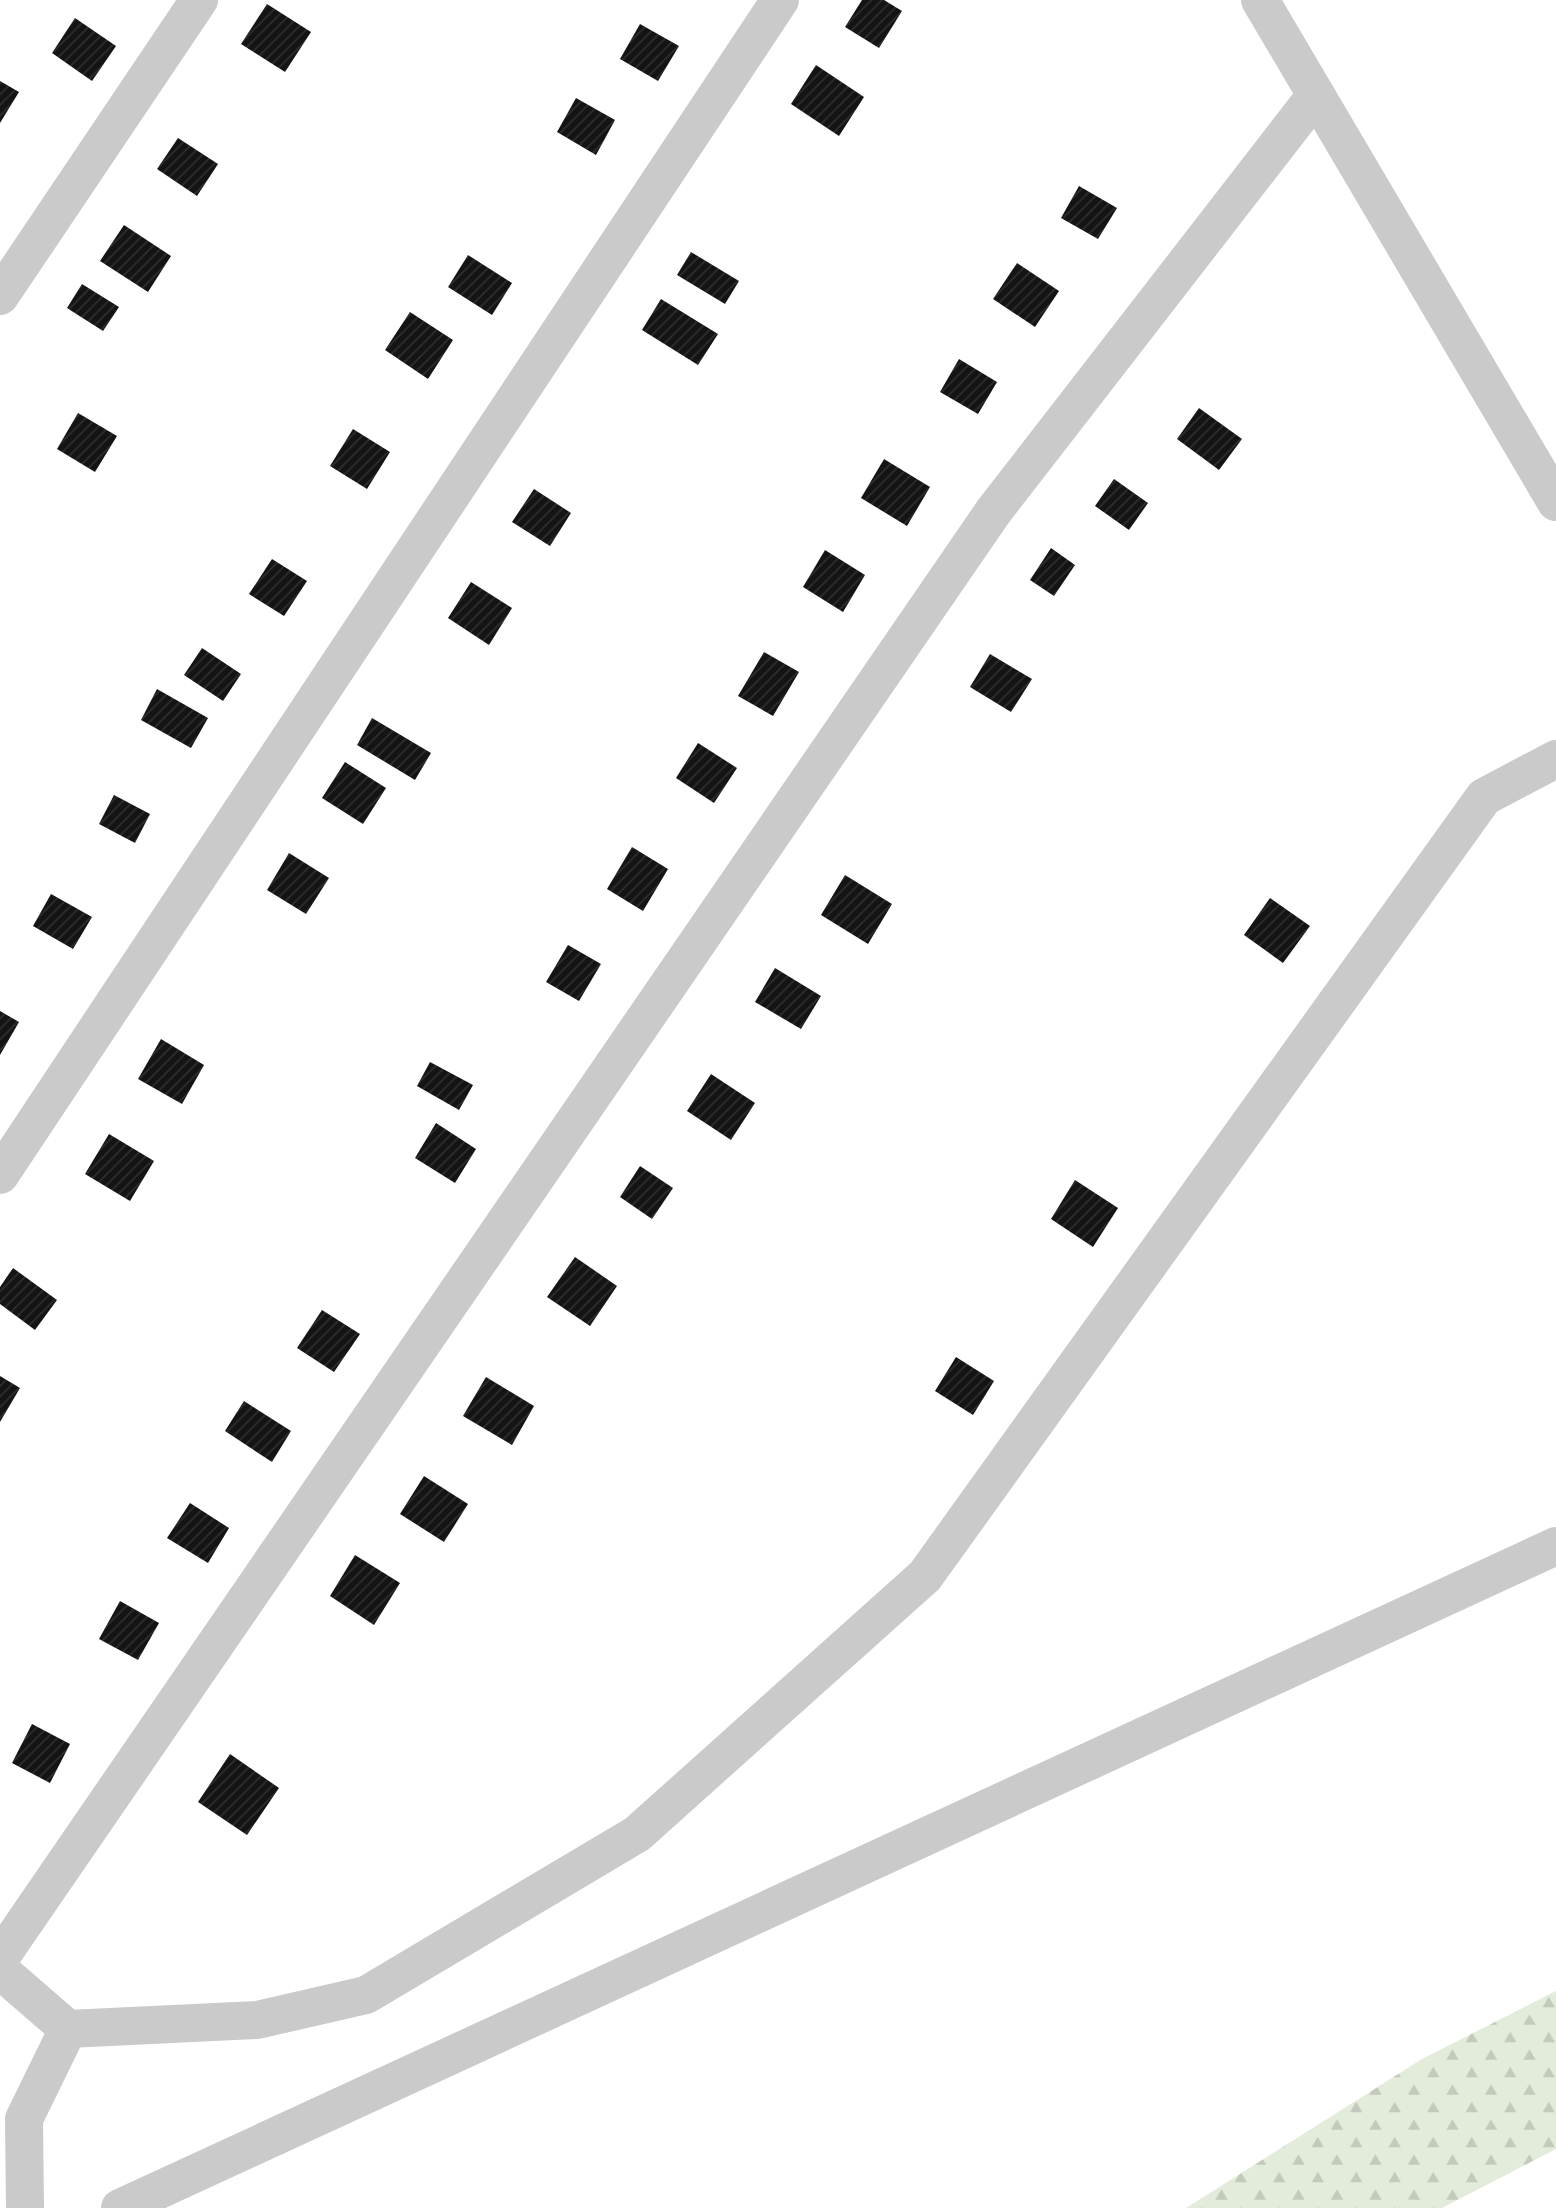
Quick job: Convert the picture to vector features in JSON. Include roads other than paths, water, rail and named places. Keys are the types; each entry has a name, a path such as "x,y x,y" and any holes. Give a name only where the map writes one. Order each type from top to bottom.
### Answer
{"street":[{"path":"0,296 199,0"},
{"path":"0,1175 780,0"},
{"path":"1260,0 1556,502"},
{"path":"0,1958 993,512 1316,94"},
{"path":"0,1970 68,2029 257,2020 366,1995 637,1834 925,1576 1484,797 1556,759"},
{"path":"120,2208 1556,1546"},
{"path":"25,2208 24,2119 68,2029"}]}
